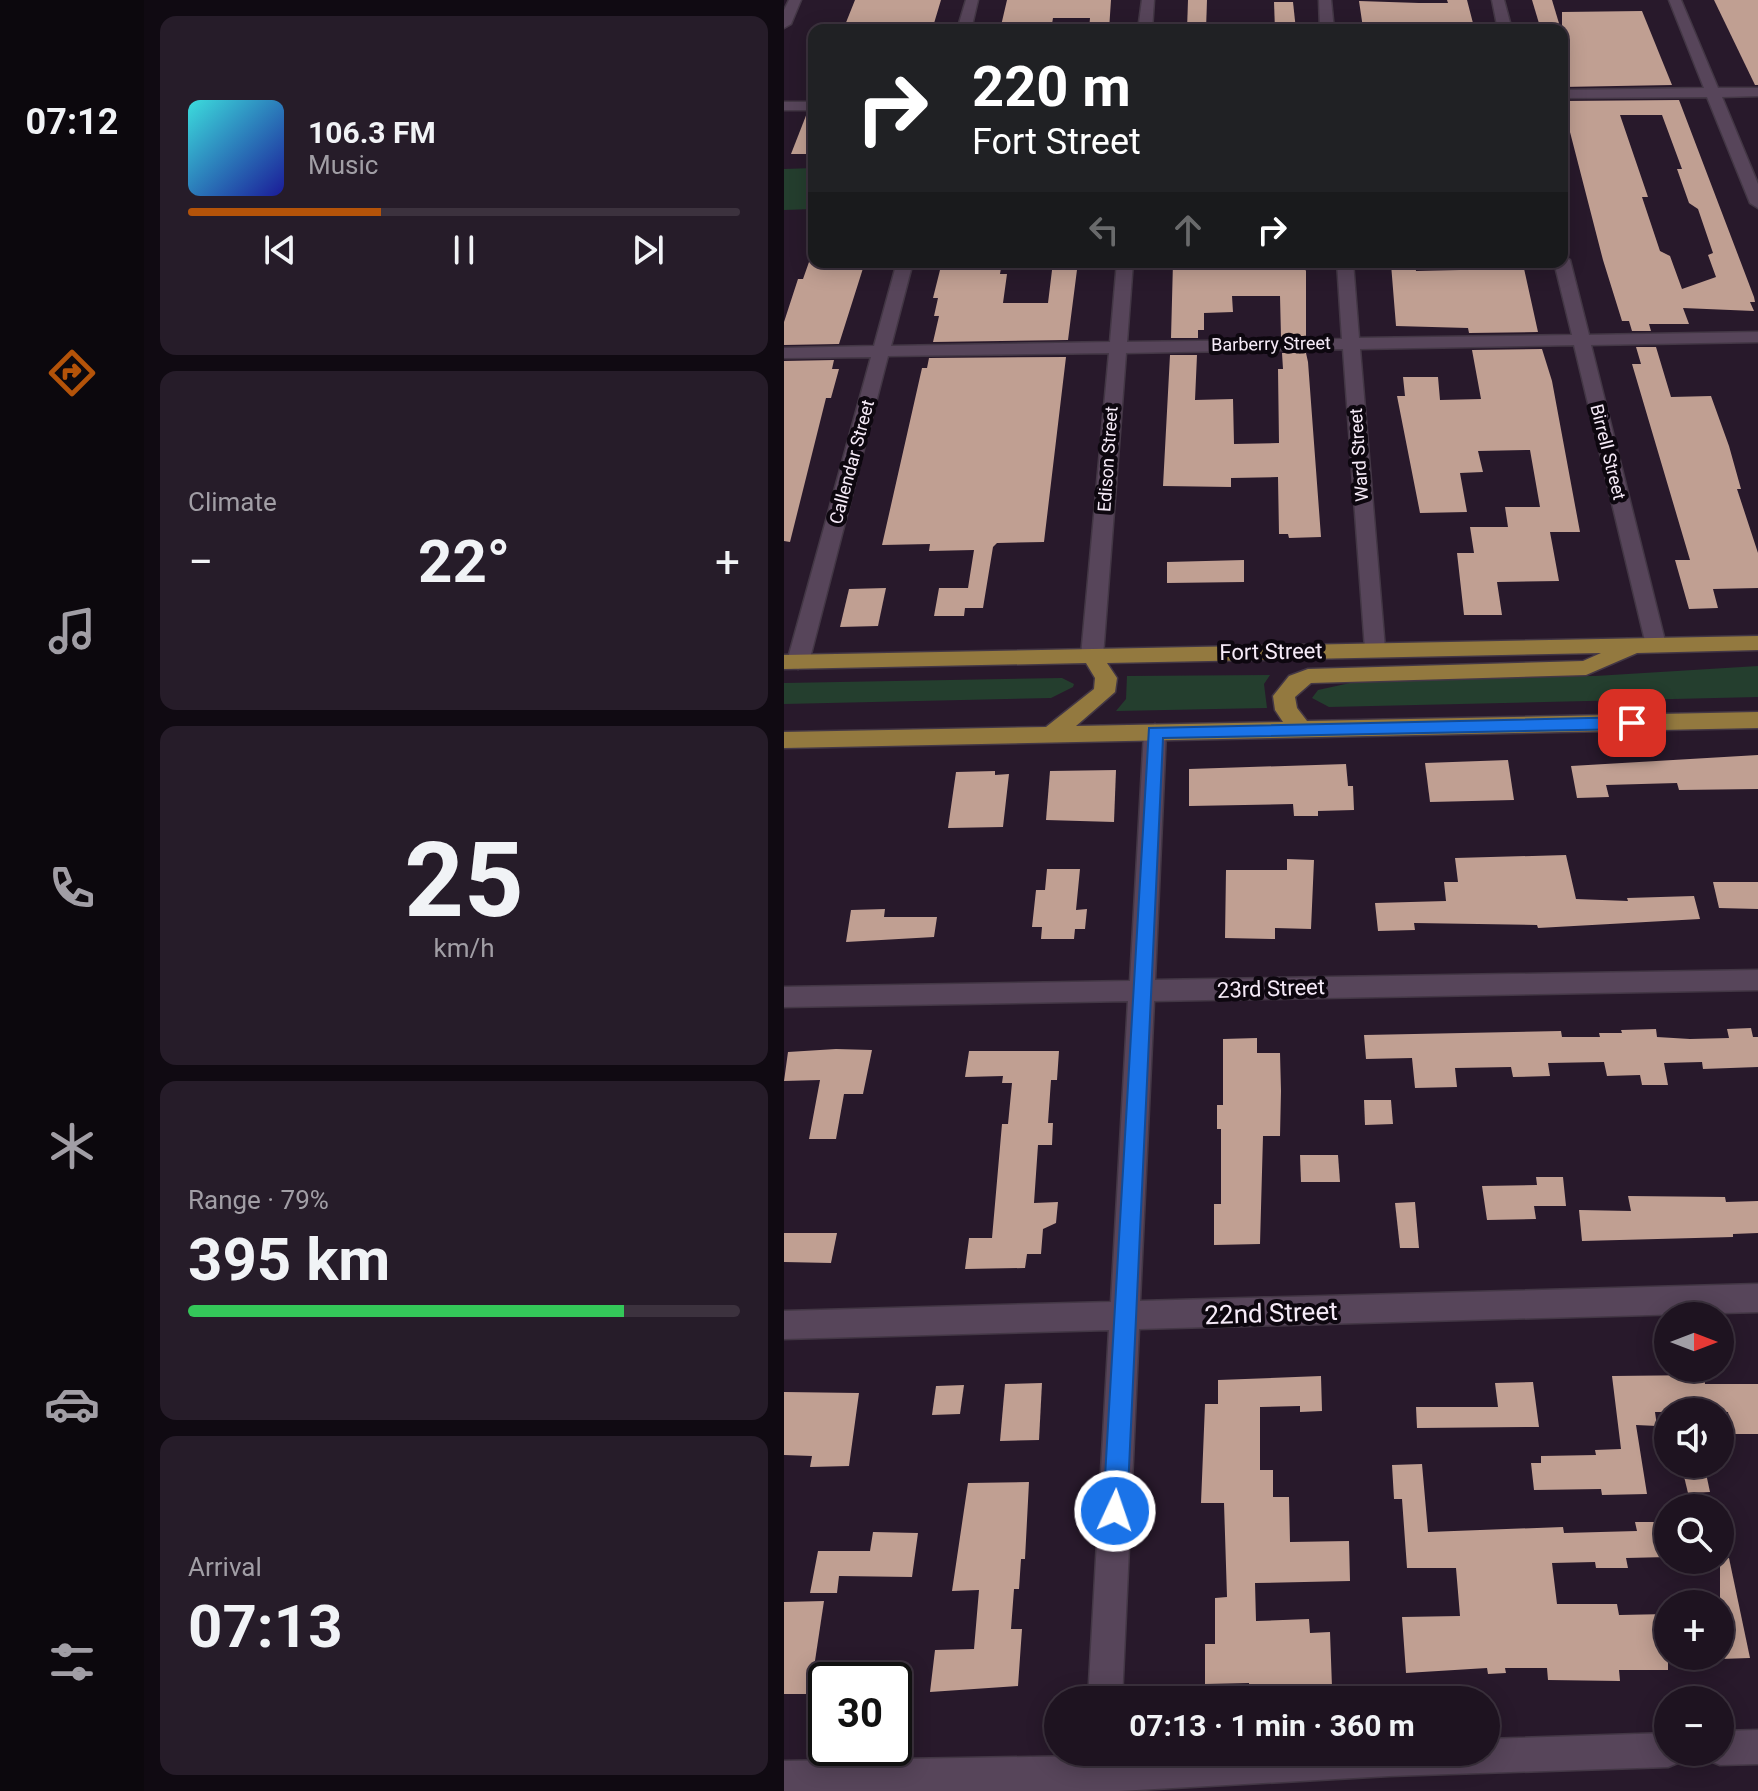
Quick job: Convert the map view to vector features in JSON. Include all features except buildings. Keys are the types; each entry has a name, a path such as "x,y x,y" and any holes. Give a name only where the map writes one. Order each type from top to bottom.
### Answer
{"main road":[{"name":"Fort Street","path":"791,662 1758,643"},
{"path":"1301,729 1286,710 1284,696 1297,681 1308,676 1586,668 1649,644"},
{"path":"1050,735 1104,692 1106,678 1092,656"},
{"path":"784,740 1758,720"}],"street":[{"path":"784,24 795,0"},
{"path":"966,24 972,0"},
{"path":"1146,24 1148,0"},
{"path":"1325,0 1327,24"},
{"path":"1498,0 1504,24"},
{"path":"1675,0 1758,203"},
{"path":"1568,94 1758,92"},
{"path":"784,106 808,106"},
{"name":"Callendar Street","path":"791,662 903,268"},
{"name":"Edison Street","path":"1092,656 1124,268"},
{"name":"Ward Street","path":"1345,268 1375,649"},
{"name":"Birrell Street","path":"1564,268 1649,644"},
{"name":"Barberry Street","path":"784,353 1758,337"},
{"path":"1106,1686 1155,732"},
{"name":"23rd Street","path":"784,997 1758,980"},
{"name":"22nd Street","path":"784,1325 1124,1318 1758,1298"},
{"path":"1734,1748 1758,1747"},
{"path":"784,1778 1102,1772 1654,1751"}],"green space":[{"path":"808,168 808,209 784,210 784,169"},
{"path":"1758,666 1758,697 1329,707 1312,698 1318,690 1350,683 1350,679 1595,676"},
{"path":"1270,675 1264,684 1267,708 1116,711 1126,699 1127,676"},
{"path":"1062,678 1074,684 1073,687 1051,698 784,704 784,683"}],"route":[{"path":"1115,1511 1155,732 1632,723"}]}
